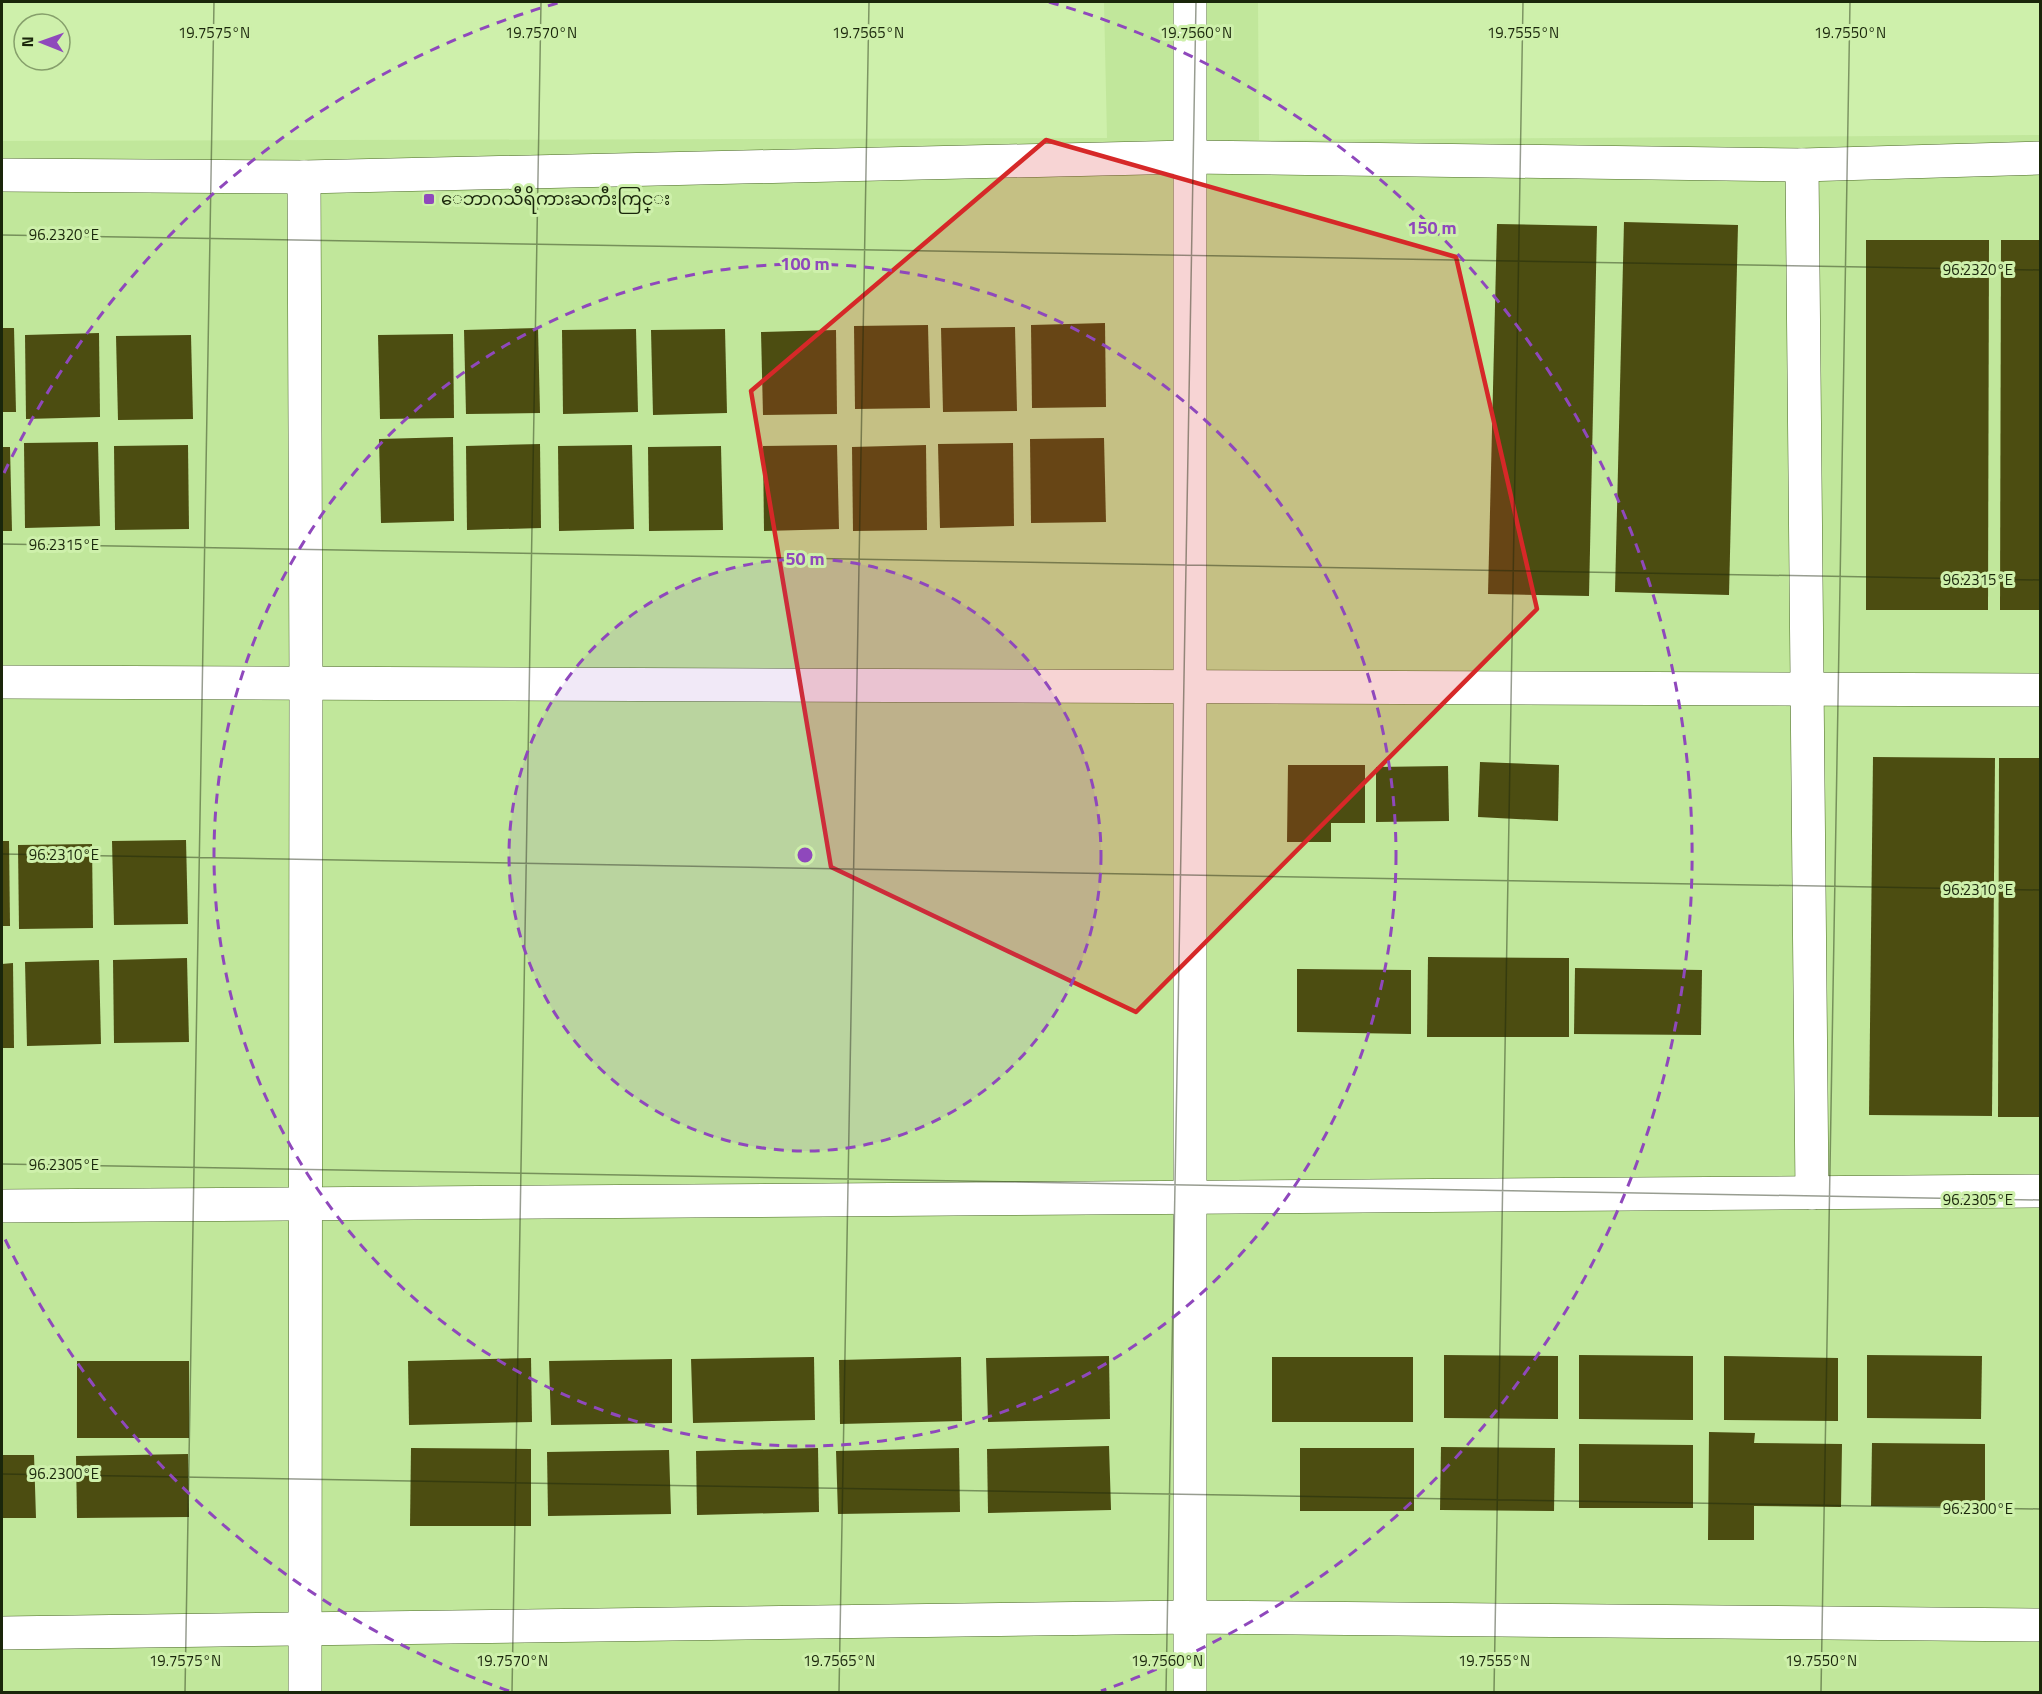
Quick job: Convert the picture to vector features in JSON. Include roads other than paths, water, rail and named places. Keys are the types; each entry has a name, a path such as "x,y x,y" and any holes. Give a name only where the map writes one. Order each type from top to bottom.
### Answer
{"lane":[{"path":"1190,2 1191,1692"},
{"path":"2,175 304,177 1189,157 1802,165 2040,158"},
{"path":"1802,165 1812,1193"},
{"path":"304,177 305,1692"},
{"path":"2,682 2040,690"},
{"path":"2,1206 2040,1191"},
{"path":"2,1633 1191,1617 2040,1625"}],"place":[{"name":"ေဘာဂသီရိကားႀကီးကြင္း","path":"429,199"}]}
